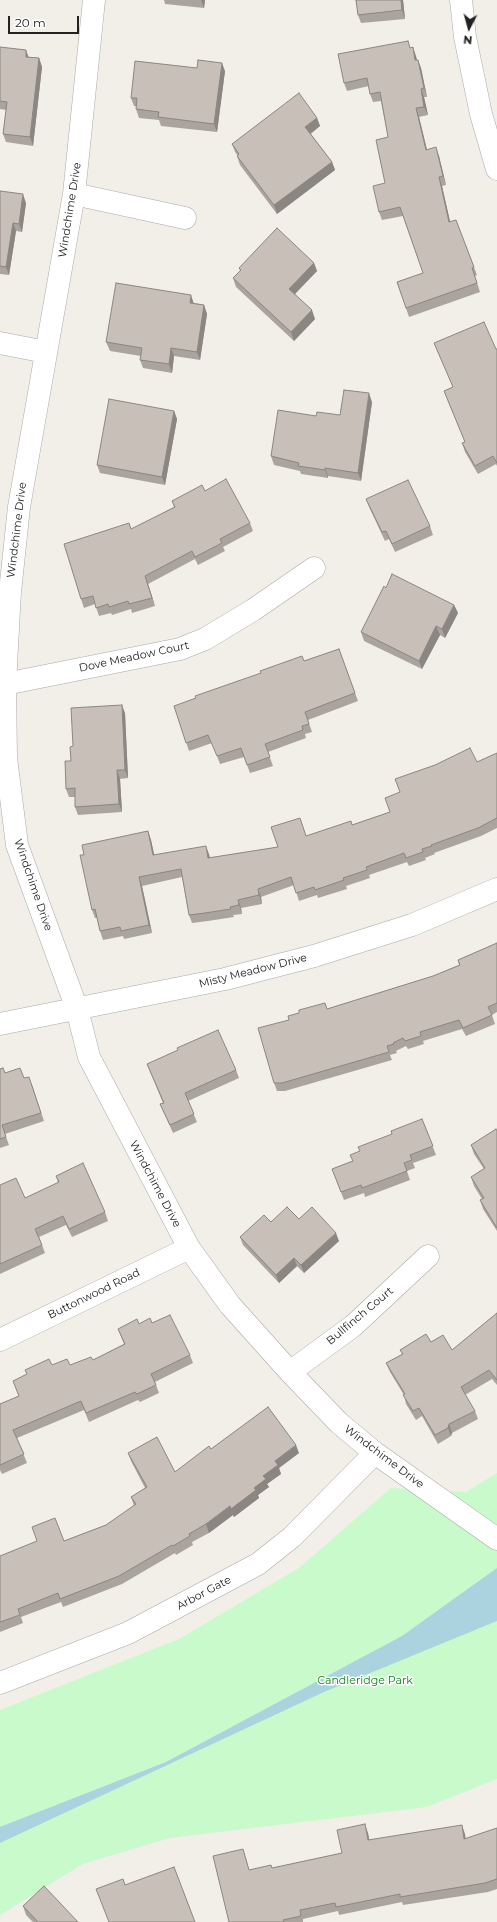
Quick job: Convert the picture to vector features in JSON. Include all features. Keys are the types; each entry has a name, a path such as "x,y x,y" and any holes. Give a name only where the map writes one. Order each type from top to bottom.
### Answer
{"street":[{"name":"Windchime Drive","path":"94,0 74,194 19,507 10,592 5,684 6,758 17,845 78,1009 89,1057 189,1248 230,1305 339,1424 375,1452 497,1539"},
{"path":"461,0 465,37 481,114 497,169"},
{"path":"74,194 185,218"},
{"path":"0,343 46,352"},
{"name":"Dove Meadow Court","path":"5,684 180,649 205,639 253,610 314,568"},
{"name":"Misty Meadow Drive","path":"0,1024 225,979 314,956 412,925 497,889"},
{"name":"Buttonwood Road","path":"0,1340 189,1248"},
{"name":"Bullfinch Court","path":"290,1372 352,1326 428,1256"},
{"name":"Arbor Gate","path":"0,1683 128,1633 258,1564 292,1537 375,1452"}],"green space":[{"name":"Candleridge Park","path":"497,1473 497,1779 427,1807 170,1838 83,1864 0,1915 0,1710 179,1639 299,1568 391,1488 466,1492"}],"water":[{"path":"497,1568 497,1621 324,1692 0,1843 0,1827 166,1762 402,1636"}],"building":[{"path":"356,0 401,0 402,10 358,15"},
{"path":"408,41 410,48 413,47 415,60 418,60 424,88 421,89 424,107 416,108 426,150 436,147 443,176 439,177 449,222 456,220 474,267 472,268 477,283 406,308 397,282 423,273 400,207 379,212 373,186 385,183 376,140 388,137 380,92 370,94 367,78 344,83 338,54"},
{"path":"0,47 26,50 26,57 39,58 30,137 3,134 7,102 0,101"},
{"path":"198,60 222,63 214,124 158,117 159,112 136,109 137,98 131,98 135,61 197,68"},
{"path":"299,93 317,118 305,127 332,162 274,205 237,156 239,154 232,144"},
{"path":"0,191 23,194 19,224 13,223 6,267 0,266"},
{"path":"277,228 314,263 289,289 312,310 291,332 233,278 241,270 239,268"},
{"path":"116,283 191,295 190,303 204,305 197,352 171,348 169,364 140,360 142,348 106,342"},
{"path":"484,322 497,349 497,463 493,456 475,466 462,443 465,442 444,391 453,387 434,343"},
{"path":"344,390 369,393 358,473 298,466 299,463 271,456 278,410 316,416 317,412 340,415"},
{"path":"109,399 174,411 162,477 97,465"},
{"path":"226,479 250,523 220,539 222,543 195,557 192,551 145,576 152,598 129,604 128,601 109,607 108,604 96,608 93,596 81,599 64,544 129,523 131,529 175,507 172,501 202,485 205,491"},
{"path":"408,480 430,526 392,544 386,531 382,532 366,499"},
{"path":"392,574 454,605 442,629 436,626 419,661 361,632 384,586 386,588"},
{"path":"339,649 355,693 305,712 309,724 302,726 303,730 265,744 270,757 247,765 241,748 217,756 208,735 186,743 174,706 196,698 195,696 261,673 260,671 302,656 304,661"},
{"path":"122,705 125,770 117,770 119,804 75,807 75,788 66,789 65,761 71,761 70,747 73,746 71,708"},
{"path":"470,748 477,762 497,753 497,818 478,828 431,845 432,846 422,849 423,852 406,858 404,853 366,867 367,870 315,890 314,887 296,893 291,877 258,889 259,895 238,900 239,905 230,907 231,909 205,913 189,915 181,869 139,877 149,925 121,931 120,927 100,931 95,909 92,910 80,855 84,855 82,845 148,831 153,855 206,846 208,858 278,847 271,827 300,818 306,836 351,821 352,825 390,812 385,798 400,792 395,779 435,765"},
{"path":"497,943 497,1003 488,1007 492,1015 463,1028 459,1020 420,1032 421,1036 405,1041 403,1038 393,1043 394,1044 387,1046 389,1052 282,1083 274,1083 258,1028 289,1020 288,1016 299,1013 299,1010 325,1003 327,1009 433,976 460,965 458,960"},
{"path":"218,1030 236,1070 185,1093 194,1114 170,1125 160,1104 164,1103 147,1064 178,1050 177,1048"},
{"path":"3,1068 5,1073 20,1068 24,1078 29,1077 41,1113 2,1125 6,1137 0,1139 0,1069"},
{"path":"422,1119 433,1146 410,1155 412,1160 404,1163 407,1171 362,1188 361,1185 341,1192 332,1169 353,1161 350,1155 360,1151 358,1147 392,1134 391,1131"},
{"path":"496,1129 497,1228 480,1200 484,1198 471,1177 485,1168 471,1145"},
{"path":"83,1163 105,1212 69,1229 63,1216 35,1229 42,1245 0,1264 0,1185 16,1178 25,1198 59,1182 56,1176"},
{"path":"287,1207 299,1219 312,1207 336,1233 301,1265 294,1258 276,1275 240,1237 264,1215 271,1222"},
{"path":"497,1313 497,1380 489,1370 461,1387 475,1411 449,1424 448,1428 435,1435 419,1408 413,1411 403,1395 405,1394 386,1363 403,1354 400,1350 426,1334 431,1342 443,1335 452,1350"},
{"path":"170,1315 190,1355 151,1374 156,1385 137,1394 135,1392 86,1413 81,1401 13,1430 24,1454 0,1465 0,1404 19,1396 13,1381 27,1374 25,1370 49,1359 52,1365 67,1359 70,1365 91,1357 93,1360 125,1344 118,1329 137,1319 139,1324 150,1318 152,1323"},
{"path":"268,1407 296,1445 275,1461 278,1465 263,1476 266,1479 254,1488 256,1490 231,1509 230,1506 206,1524 189,1534 190,1536 119,1576 60,1599 58,1593 18,1609 20,1615 0,1622 0,1556 37,1541 32,1527 55,1518 64,1541 106,1525 136,1504 131,1497 147,1487 128,1453 157,1437 175,1472 209,1446 211,1449"},
{"path":"365,1824 368,1840 462,1825 464,1839 497,1828 497,1879 485,1883 400,1897 400,1894 336,1907 335,1903 300,1910 301,1916 283,1920 284,1922 229,1922 213,1856 243,1849 249,1870 271,1865 272,1868 342,1853 337,1830"},
{"path":"174,1867 195,1922 109,1922 96,1889 123,1879 125,1885"},
{"path":"44,1886 78,1922 38,1922 23,1906"}]}
